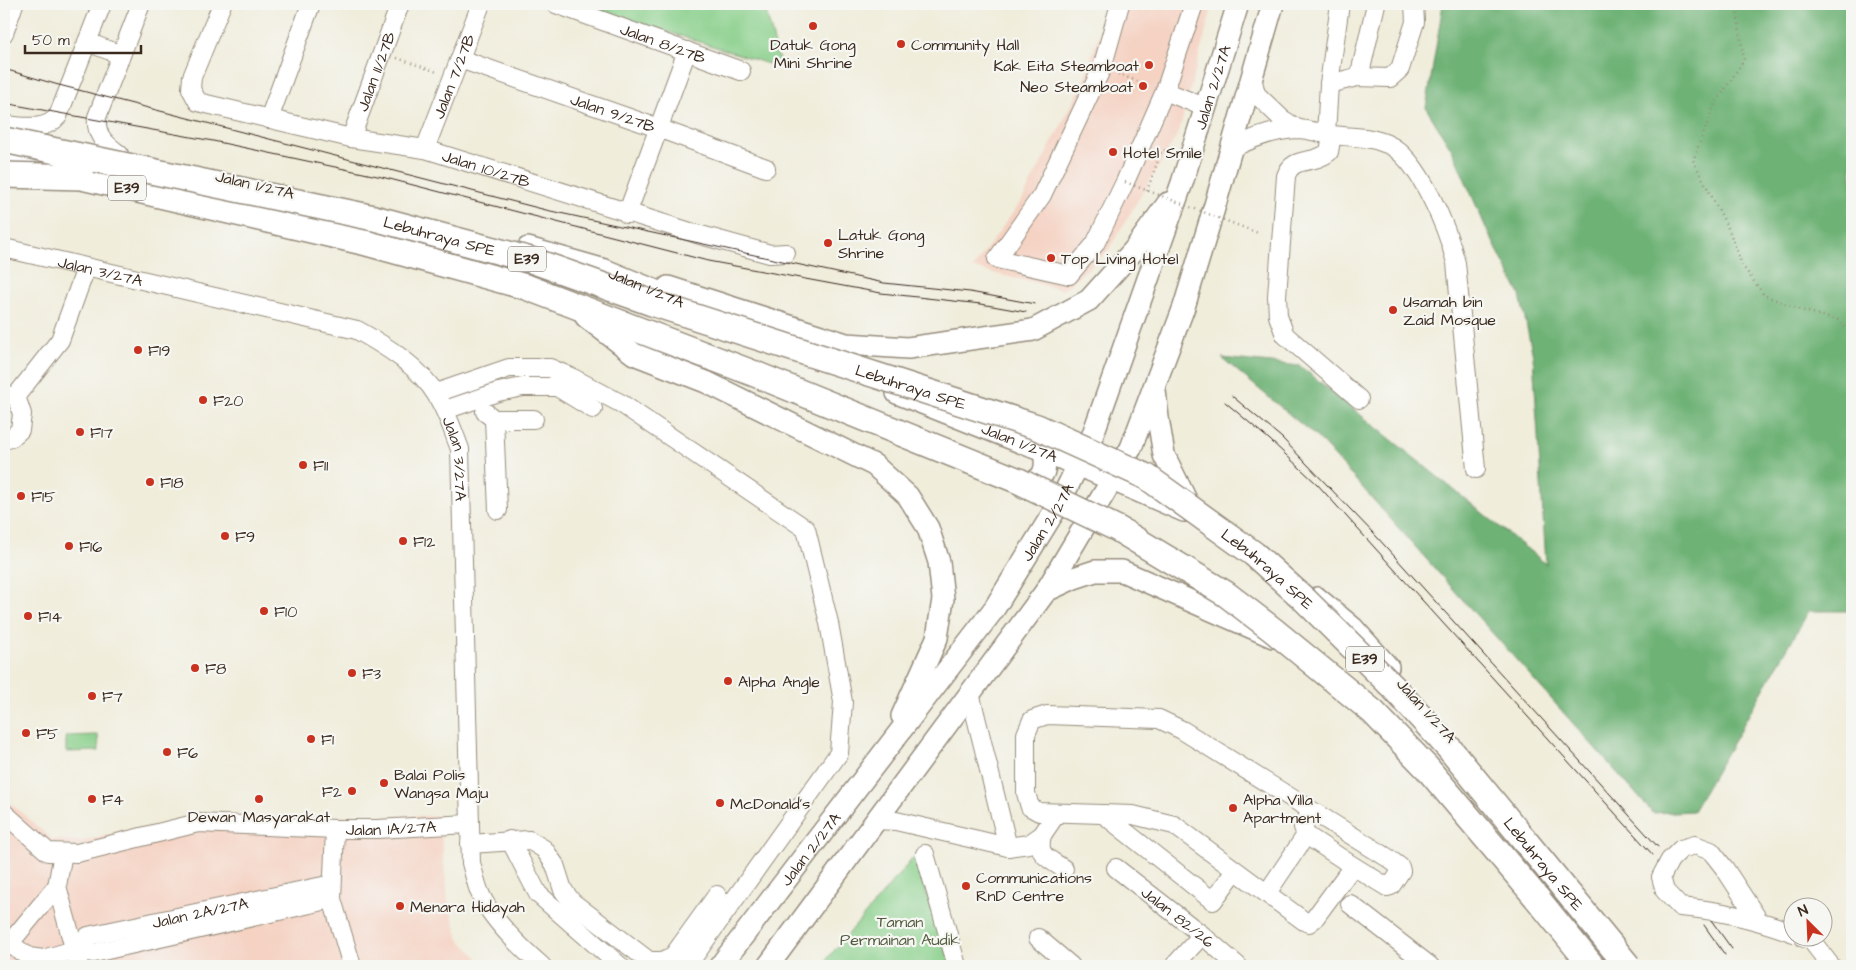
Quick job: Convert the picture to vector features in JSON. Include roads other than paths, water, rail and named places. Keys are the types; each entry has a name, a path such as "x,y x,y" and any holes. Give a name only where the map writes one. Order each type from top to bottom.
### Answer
{"highway":[{"name":"Lebuhraya SPE","path":"4,140 374,218 531,260 652,303 1037,427 1147,477 1254,554 1304,599 1393,687 1448,747 1628,966"},
{"name":"Lebuhraya SPE","path":"4,159 363,242 526,287 755,374 1001,474 1118,529 1226,594 1373,712 1427,768 1499,852 1592,966"},
{"path":"4,175 82,177"}],"main road":[{"path":"1224,42 1230,4"},
{"name":"Jalan 2/27A","path":"720,966 994,609 1060,502 1093,434 1182,183 1224,42 1238,4"},
{"path":"768,966 1046,591 1131,448 1184,307 1273,4"},
{"name":"Jalan 1/27A","path":"4,126 119,154 402,217 536,250 605,270 896,393 1078,465 1193,515 1262,551 1353,628 1493,784 1638,966"},
{"path":"4,170 30,174 212,216 496,285 586,318 1060,502 1226,583 1330,663 1386,722 1583,966"},
{"path":"605,270 677,290 846,344 908,348 981,339 1033,330 1089,300 1134,250 1182,183"},
{"path":"586,318 634,354 706,382 874,465 908,496 928,528 939,562 943,599 937,638 892,742"},
{"path":"1155,384 1164,455 1193,515"},
{"path":"1024,488 1041,477 1045,472 1044,451"},
{"path":"1046,591 1095,571 1122,571 1330,663"}],"street":[{"path":"4,33 14,4"},
{"path":"4,126 44,127 53,123 58,116 102,4"},
{"path":"119,154 106,145 101,138 96,125 97,117 141,4"},
{"name":"Jalan 10/27B","path":"222,4 192,76 191,89 198,102 351,138 426,149 627,214 770,254 786,253"},
{"path":"269,119 311,4"},
{"name":"Jalan 11/27B","path":"351,138 400,4"},
{"name":"Jalan 7/27B","path":"426,149 481,4"},
{"name":"Jalan 8/27B","path":"556,4 741,71"},
{"path":"1120,4 1102,68 1042,195 997,260 1069,275 1095,244 1165,91 1194,4"},
{"path":"1340,4 1329,84 1329,152 1318,159 1296,163 1289,168 1286,176 1277,296 1278,316 1285,335 1359,399"},
{"path":"1357,77 1361,70 1376,4"},
{"path":"1329,84 1357,77 1390,78 1400,69 1415,22 1414,4"},
{"path":"87,42 121,55"},
{"path":"627,214 687,51"},
{"name":"Jalan 9/27B","path":"460,59 766,168"},
{"path":"1252,77 1256,94 1282,119 1298,129"},
{"path":"1165,91 1204,107"},
{"path":"1231,150 1259,137 1298,129 1358,136 1386,143 1398,149 1410,162 1429,194 1450,240 1456,263 1476,469"},
{"name":"Jalan 3/27A","path":"4,248 357,330 388,347 416,370 436,394 445,410 460,449 471,863 481,894 497,919 520,946 542,966"},
{"path":"4,440 12,438 20,430 22,414 10,396 60,340 86,268"},
{"path":"436,394 510,368 550,368 622,404 806,529 829,623 843,702 839,753 687,966"},
{"path":"445,410 483,397 523,387 558,387 593,409"},
{"path":"483,397 485,414 494,418 534,419"},
{"path":"494,418 498,510"},
{"path":"970,693 1008,847"},
{"path":"1311,811 1303,827 1306,835 1387,887 1391,886 1402,868 1182,730 1159,719 1047,715 1032,720 1026,734 1026,793 1030,807 1039,812 1133,815 1174,825 1304,921 1309,923 1314,919 1354,866"},
{"path":"4,813 48,852 62,853 77,853 198,823 335,829"},
{"path":"875,820 896,821 1008,847 1029,844 1042,835 1057,813"},
{"path":"1103,814 1213,901 1235,871"},
{"name":"Jalan 1A/27A","path":"352,966 332,892 335,829 378,829 469,824"},
{"path":"1042,835 1040,847 1043,855 1064,869"},
{"path":"1267,893 1306,835"},
{"path":"510,840 538,894 620,966"},
{"path":"470,844 529,840 544,849 555,865 563,890 572,902 649,961 662,961 673,956 717,895"},
{"path":"1759,921 1726,869 1711,851 1695,846 1681,849 1670,860 1661,877 1665,891 1680,907 1712,910 1759,921 1784,930"},
{"path":"62,853 57,886 76,958"},
{"path":"925,854 957,966"},
{"name":"Jalan 82/26","path":"1116,868 1202,934 1238,966"},
{"path":"6,942 57,886"},
{"name":"Jalan 2A/27A","path":"6,942 28,957 43,959 76,958 88,936 332,892"},
{"path":"1350,904 1430,966"},
{"path":"1174,966 1202,934"},
{"path":"1038,938 1071,966"},
{"path":"1817,948 1831,966"}],"tram line":[{"path":"4,69 55,84 546,210 884,283 970,292 1035,304"},
{"path":"4,103 213,141 382,177 708,261 881,293 981,304 1026,312"},
{"path":"1232,396 1282,438 1376,536 1658,847"},
{"path":"1225,402 1270,440 1317,484 1653,855"},
{"path":"1711,920 1732,949"},
{"path":"1704,925 1725,955"}],"place":[{"name":"Datuk Gong Mini Shrine","path":"813,26"},
{"name":"Community Hall","path":"901,44"},
{"name":"Kak Eita Steamboat","path":"1149,65"},
{"name":"Neo Steamboat","path":"1143,86"},
{"name":"Hotel Smile","path":"1113,152"},
{"name":"Latuk Gong Shrine","path":"828,243"},
{"name":"Top Living Hotel","path":"1051,258"},
{"name":"Usamah bin Zaid Mosque","path":"1393,310"},
{"name":"F19","path":"138,350"},
{"name":"F20","path":"203,400"},
{"name":"F17","path":"80,432"},
{"name":"F11","path":"303,465"},
{"name":"F18","path":"150,482"},
{"name":"F15","path":"21,496"},
{"name":"F9","path":"225,536"},
{"name":"F12","path":"403,541"},
{"name":"F16","path":"69,546"},
{"name":"F10","path":"264,611"},
{"name":"F14","path":"28,616"},
{"name":"F8","path":"195,668"},
{"name":"F3","path":"352,673"},
{"name":"Alpha Angle","path":"728,681"},
{"name":"F7","path":"92,696"},
{"name":"F5","path":"26,733"},
{"name":"F1","path":"311,739"},
{"name":"F6","path":"167,752"},
{"name":"Balai Polis Wangsa Maju","path":"384,783"},
{"name":"F2","path":"352,791"},
{"name":"F4","path":"92,799"},
{"name":"Dewan Masyarakat","path":"259,799"},
{"name":"McDonald's","path":"720,803"},
{"name":"Alpha Villa Apartment","path":"1233,808"},
{"name":"Communications RnD Centre","path":"966,886"},
{"name":"Menara Hidayah","path":"400,906"}],"park label":[{"name":"Taman Permainan Audik","path":"900,930"}]}
